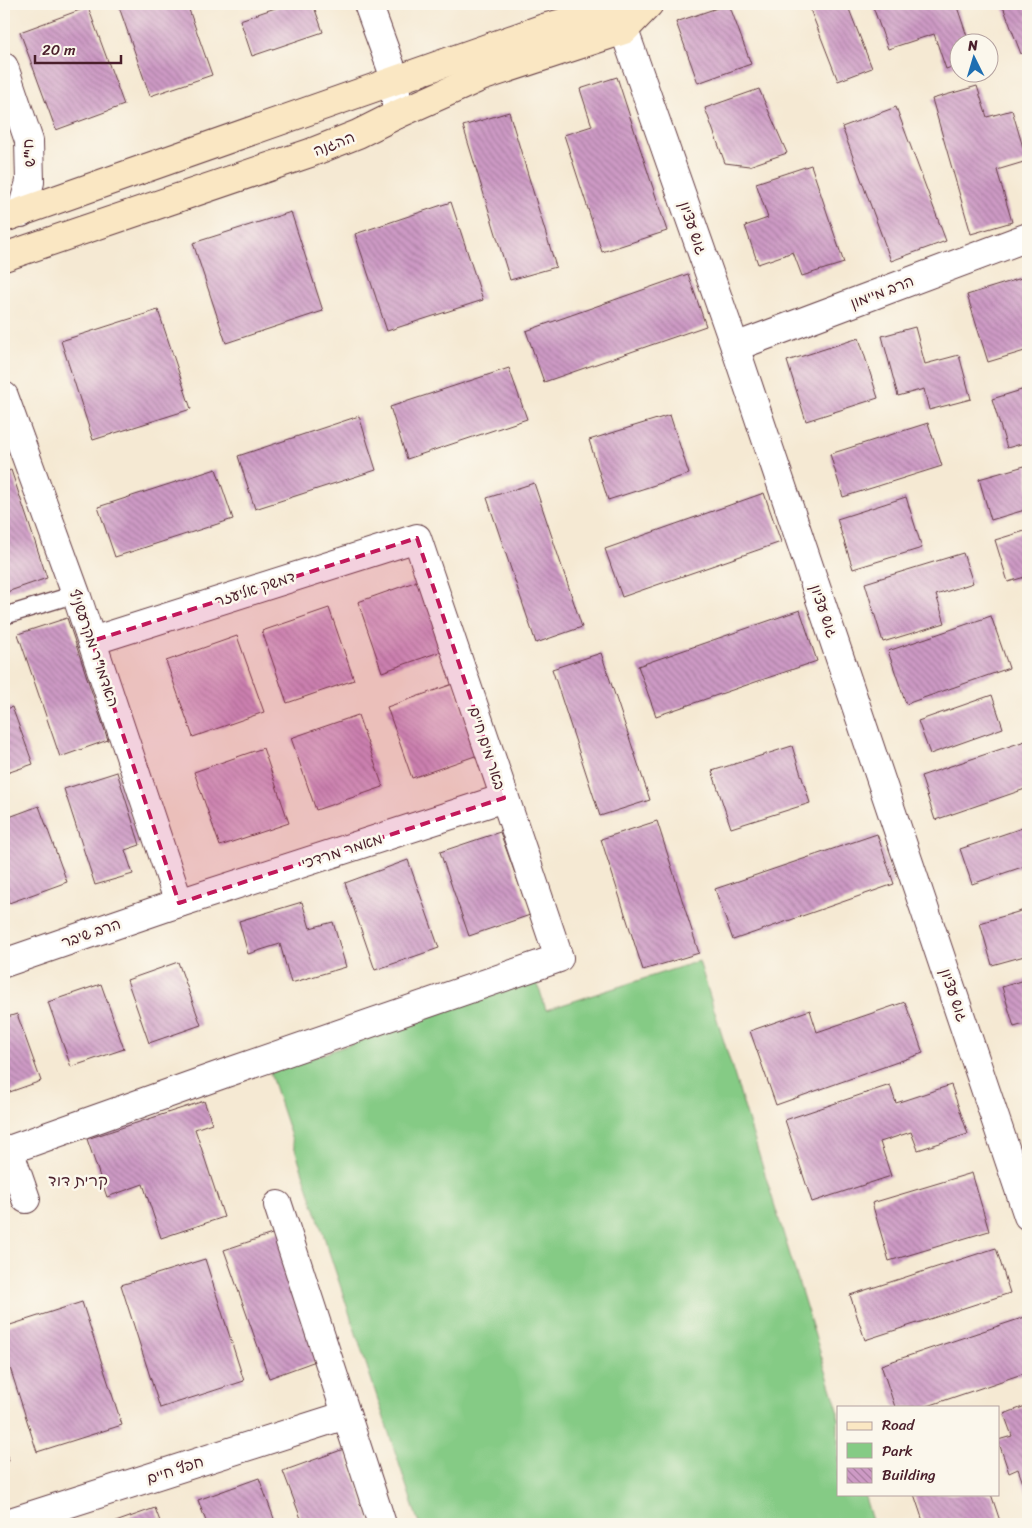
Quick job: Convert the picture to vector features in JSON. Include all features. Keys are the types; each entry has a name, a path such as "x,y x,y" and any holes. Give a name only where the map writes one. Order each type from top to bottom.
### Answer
{"street":[{"path":"368,4 396,81 396,115"},
{"name":"ההגנה","path":"4,257 310,153 358,134 481,77 649,4"},
{"path":"13,216 547,27 624,14"},
{"name":"גוש עציון","path":"624,14 1028,1216"},
{"name":"חי\"ש","path":"4,66 29,141 30,182 13,216"},
{"name":"הרב מיימון","path":"735,347 1028,237"},
{"name":"האדמו\"ר מקרעשניף","path":"4,396 76,594 179,903"},
{"name":"דמשק אליעזר","path":"92,641 417,538"},
{"name":"באר מים חיים","path":"26,1199 10,1150 559,958 417,538"},
{"name":"מאמר מרדכי","path":"179,903 504,798"},
{"name":"הרב שיבר","path":"4,963 179,903"},
{"path":"278,1205 382,1524"},
{"name":"חפץ חיים","path":"4,1524 346,1415"}],"lane":[{"path":"4,616 76,594"}],"highlighted area":[{"path":"417,538 504,798 179,903 92,641"}],"green space":[{"path":"699,961 837,1407 837,1496 865,1496 873,1524 419,1524 270,1073 536,978 546,1010"}],"building":[{"path":"118,4 187,4 212,75 150,96"},
{"path":"287,4 313,4 323,32 252,56 240,20"},
{"path":"729,4 751,64 698,83 676,22"},
{"path":"808,4 847,4 872,68 838,81"},
{"path":"872,4 913,4 915,9 930,4 956,4 966,32 950,32 950,68 946,69 934,34 888,49"},
{"path":"1002,4 1028,4 1028,51 1021,54"},
{"path":"88,7 124,105 56,130 20,32"},
{"path":"617,77 667,231 602,252 564,135 592,126 580,89"},
{"path":"977,86 987,117 1012,110 1027,161 997,170 1012,222 971,234 932,99"},
{"path":"759,89 787,153 749,166 725,163 705,108"},
{"path":"896,107 946,241 891,261 842,127"},
{"path":"509,112 556,267 510,280 463,126"},
{"path":"811,165 844,263 802,276 793,252 758,264 745,226 768,218 756,183"},
{"path":"451,202 483,300 387,331 355,234"},
{"path":"291,212 323,311 226,343 193,243"},
{"path":"688,274 706,326 544,382 526,331"},
{"path":"1028,276 1028,350 988,362 967,295"},
{"path":"158,310 191,409 93,440 61,341"},
{"path":"915,327 925,364 959,355 971,399 929,410 924,389 898,396 882,336"},
{"path":"859,338 878,398 806,421 787,361"},
{"path":"509,368 527,419 407,459 390,407"},
{"path":"1028,388 1028,442 1007,448 992,399"},
{"path":"670,415 689,474 608,500 589,440"},
{"path":"359,416 376,470 255,509 238,456"},
{"path":"928,423 942,466 843,497 830,454"},
{"path":"1028,465 1028,509 991,520 979,479"},
{"path":"216,469 233,519 115,557 98,507"},
{"path":"11,470 47,578 4,593 4,473"},
{"path":"534,483 582,627 536,643 487,498"},
{"path":"764,493 781,542 622,597 605,549"},
{"path":"906,497 922,548 853,569 837,519"},
{"path":"1028,530 1028,576 1008,582 995,540"},
{"path":"963,553 973,583 936,595 945,623 883,642 865,583"},
{"path":"423,579 448,649 382,672 358,602"},
{"path":"1028,605 1028,623 1023,607"},
{"path":"329,608 354,680 287,703 262,631"},
{"path":"800,610 817,661 656,716 638,666"},
{"path":"991,616 1009,668 906,704 888,651"},
{"path":"67,618 108,740 60,757 18,634"},
{"path":"237,636 264,712 193,737 166,661"},
{"path":"601,653 650,800 600,816 552,669"},
{"path":"453,684 478,755 412,778 387,707"},
{"path":"992,695 1003,728 930,754 918,721"},
{"path":"12,707 33,764 4,774 4,710"},
{"path":"358,715 383,787 316,810 291,738"},
{"path":"1028,740 1028,788 935,820 921,776"},
{"path":"792,746 810,803 731,828 712,771"},
{"path":"263,748 289,823 220,846 194,772"},
{"path":"117,772 140,845 125,850 133,874 95,885 64,789"},
{"path":"39,806 67,882 9,903 4,888 4,819"},
{"path":"657,821 699,953 643,970 601,839"},
{"path":"1028,826 1028,865 972,884 960,849"},
{"path":"500,832 530,915 469,936 440,852"},
{"path":"877,834 894,884 733,940 715,889"},
{"path":"408,860 439,948 375,970 345,883"},
{"path":"302,902 310,928 333,922 346,967 291,983 280,944 248,954 239,921"},
{"path":"1028,909 1028,955 992,965 980,923"},
{"path":"178,962 201,1025 149,1043 127,980"},
{"path":"1028,979 1028,1023 1014,1027 1002,987"},
{"path":"101,984 124,1049 71,1067 48,1002"},
{"path":"905,1002 923,1053 776,1105 750,1031 810,1010 817,1032"},
{"path":"17,1014 41,1081 4,1094 4,1018"},
{"path":"890,1085 896,1103 951,1085 968,1134 918,1150 911,1132 880,1142 891,1176 812,1202 785,1120"},
{"path":"204,1101 212,1123 195,1129 224,1217 161,1238 143,1184 107,1197 87,1139"},
{"path":"972,1173 989,1231 889,1261 872,1203"},
{"path":"281,1231 324,1358 269,1378 224,1250"},
{"path":"996,1248 1010,1293 865,1340 850,1295"},
{"path":"205,1259 244,1381 160,1408 121,1285"},
{"path":"82,1302 122,1425 37,1452 4,1349 4,1327"},
{"path":"1028,1316 1028,1372 928,1406 895,1406 881,1365"},
{"path":"1028,1405 1028,1497 1018,1469 1009,1473 1000,1446 1000,1439 1012,1436 1004,1414"},
{"path":"4,1446 9,1461 4,1463"},
{"path":"344,1449 371,1524 303,1524 283,1471"},
{"path":"259,1478 276,1524 207,1524 198,1500"},
{"path":"915,1496 992,1496 1000,1521 988,1524 924,1524"},
{"path":"155,1508 161,1524 110,1524"}],"district":[{"name":"קרית דוד","path":"78,1180"}]}
